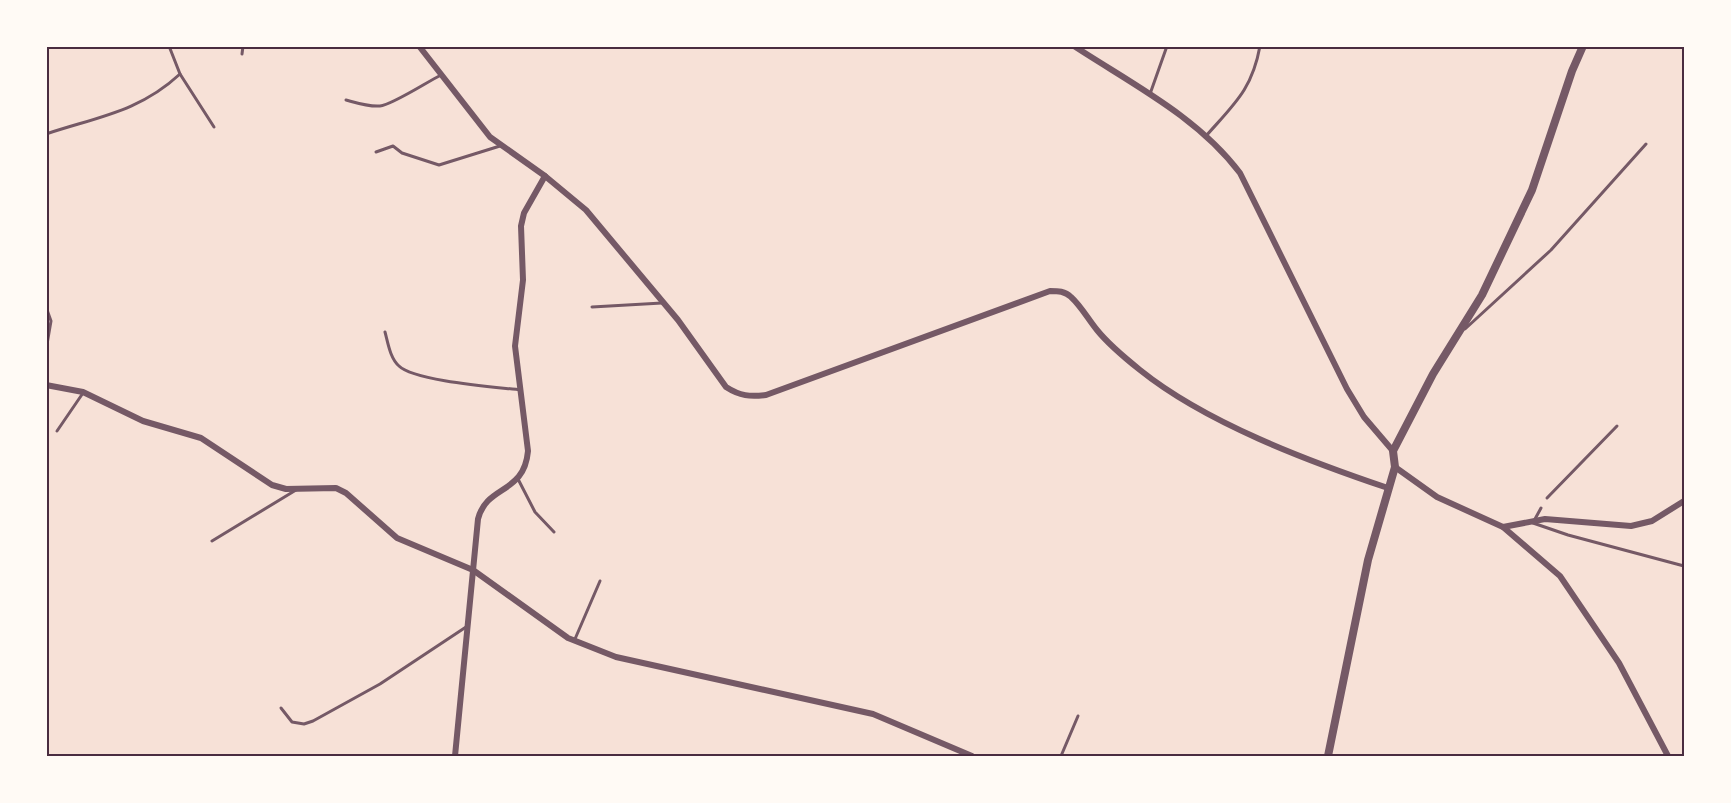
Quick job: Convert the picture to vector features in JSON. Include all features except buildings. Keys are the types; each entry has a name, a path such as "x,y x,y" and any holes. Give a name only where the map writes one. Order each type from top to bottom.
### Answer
{"street":[{"path":"419,46 482,129 500,146 545,176 586,210 663,303 726,387 750,397 766,395 1050,291 1061,291 1071,297 1098,331 1123,357 1189,402 1245,431 1335,470 1388,488"},
{"path":"1074,46 1150,94 1206,136 1240,173 1347,389 1364,417 1393,451 1395,467 1368,560 1328,756"},
{"path":"1393,451 1453,340 1482,295 1532,190 1572,71 1583,46"},
{"path":"455,756 481,508 523,473 528,451 515,346 523,280 521,226 524,213 545,176"},
{"path":"46,385 83,393 143,421 201,438 272,484 286,489 336,488 397,538 473,570 575,641 616,657 873,714 972,756"},
{"path":"1395,467 1437,497 1503,527 1570,588 1619,663 1668,756"},
{"path":"1503,527 1531,520 1631,526 1652,520 1684,501"}],"lane":[{"path":"169,46 180,74 214,126"},
{"path":"242,54 243,46"},
{"path":"1150,94 1167,46"},
{"path":"1206,136 1248,87 1256,69 1260,46"},
{"path":"46,134 142,103 162,91 180,74"},
{"path":"346,100 378,106 386,105 420,84 442,75"},
{"path":"1453,340 1551,250 1646,144"},
{"path":"376,152 393,146 412,156 439,165 500,146"},
{"path":"592,307 663,303"},
{"path":"46,307 51,321 46,350"},
{"path":"385,332 392,357 405,371 455,382 521,390"},
{"path":"57,431 83,393"},
{"path":"1547,498 1617,426"},
{"path":"518,479 535,512 554,532"},
{"path":"212,541 298,489"},
{"path":"1541,508 1531,520 1568,535 1684,566"},
{"path":"575,641 600,581"},
{"path":"281,708 292,722 304,724 313,721 380,684 467,626"},
{"path":"1061,756 1078,716"}]}
